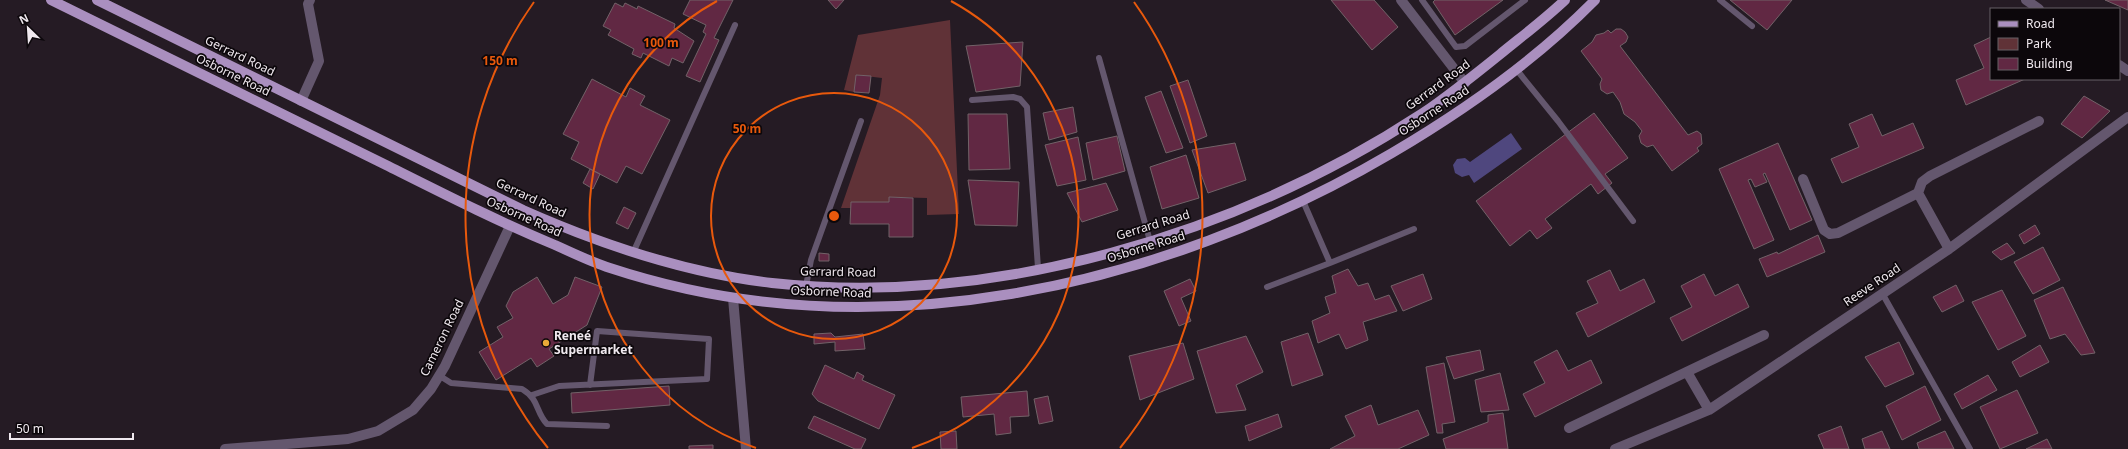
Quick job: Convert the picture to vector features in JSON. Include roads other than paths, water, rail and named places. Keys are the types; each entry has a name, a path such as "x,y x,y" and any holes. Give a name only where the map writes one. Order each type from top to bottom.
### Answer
{"main road":[{"name":"Osborne Road","path":"51,0 510,226 607,267 671,286 732,298 781,304 890,306 948,302 1027,291 1082,280 1177,252 1235,232 1343,181 1433,128 1516,69 1580,16 1596,0"},
{"name":"Gerrard Road","path":"97,0 523,210 577,234 633,253 679,266 725,276 806,286 915,285 971,279 1038,268 1150,241 1224,216 1276,194 1320,172 1423,113 1465,83 1565,0"}],"street":[{"path":"301,101 318,61 308,4 310,0"},
{"path":"1401,0 1465,83"},
{"path":"2026,0 2038,8"},
{"name":"Reeve Road","path":"1615,449 1709,410 1950,249 2128,117"},
{"path":"1803,179 1824,230 1830,234 1838,233 1918,193 1922,182 1930,176 2039,121"},
{"path":"1918,193 1950,249"},
{"name":"Cameron Road","path":"225,449 334,441 378,431 413,410 440,376 510,226"},
{"path":"732,298 746,449"},
{"path":"1569,428 1764,335"},
{"path":"1687,372 1709,410"}],"lane":[{"path":"1422,0 1456,47 1465,46 1525,0"},
{"path":"1720,0 1752,26"},
{"path":"633,253 735,25"},
{"path":"1099,58 1150,241"},
{"path":"1516,69 1558,121 1633,221"},
{"path":"972,100 1013,97 1020,99 1027,107 1038,268"},
{"path":"806,286 811,260 861,121"},
{"path":"1303,201 1330,263"},
{"path":"1267,287 1414,229"},
{"path":"1882,294 1970,449"},
{"path":"532,395 559,386 590,385 707,380 709,340 597,331 590,385"},
{"path":"440,376 451,383 522,389 532,395 542,418 547,424 607,426"}],"place":[{"name":"Reneé Supermarket","path":"546,343"}]}
